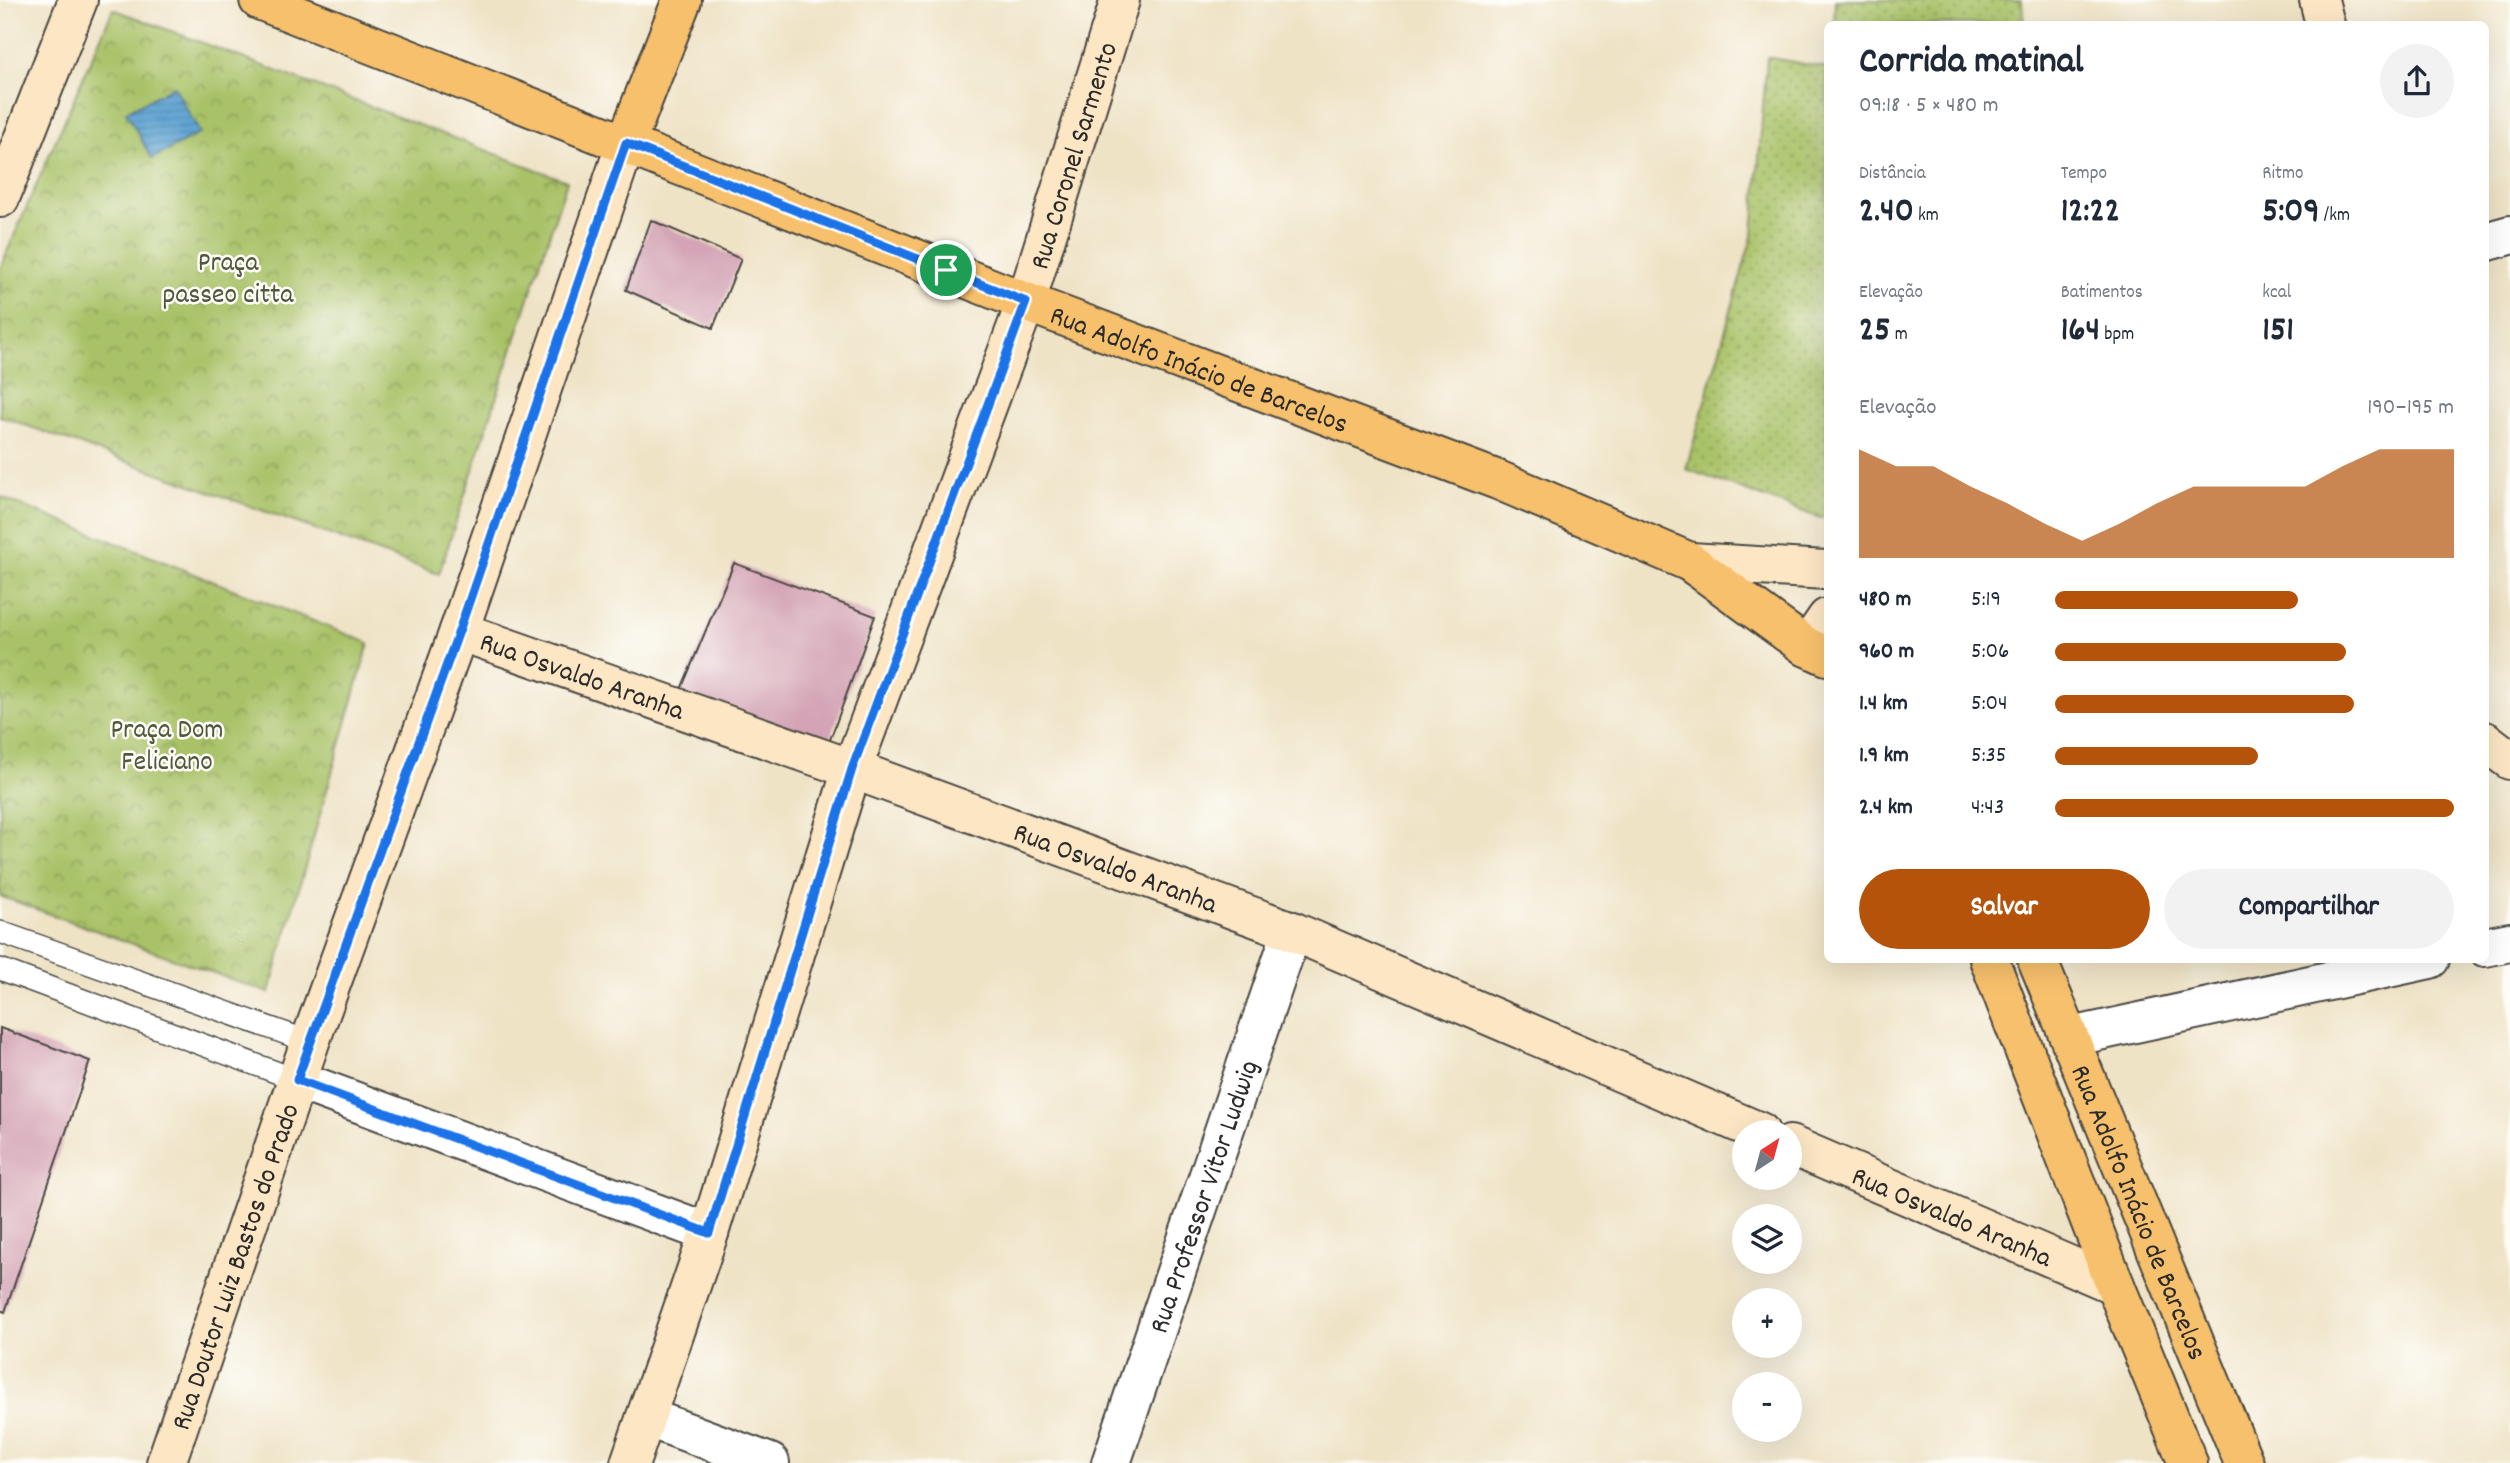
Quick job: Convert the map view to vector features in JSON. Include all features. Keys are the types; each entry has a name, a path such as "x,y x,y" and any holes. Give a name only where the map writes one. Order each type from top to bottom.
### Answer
{"main road":[{"name":"Rua Adolfo Inácio de Barcelos","path":"259,0 1026,302 1498,480 1690,562 1820,640 1824,665"},
{"name":"Rua Doutor Luiz Bastos do Prado","path":"626,143 682,0"},
{"name":"Rua Adolfo Inácio de Barcelos","path":"1991,963 2115,1285 2188,1463"},
{"name":"Rua Adolfo Inácio de Barcelos","path":"2040,963 2244,1463"}],"street":[{"path":"0,198 78,0"},
{"name":"Rua Coronel Sarmento","path":"630,1463 709,1233 852,769 1026,302 1120,0"},
{"path":"2319,0 2324,21"},
{"name":"Rua Doutor Luiz Bastos do Prado","path":"166,1463 310,1042 459,631 626,143"},
{"path":"2489,241 2510,235"},
{"path":"1690,562 1824,570"},
{"name":"Rua Osvaldo Aranha","path":"459,631 852,769 1292,931 1732,1120"},
{"path":"2489,744 2510,760"},
{"name":"Rua Professor Vitor Ludwig","path":"1111,1463 1292,931"},
{"path":"2489,946 2510,942"},
{"path":"2071,1037 2412,963"},
{"path":"297,1080 709,1233"},
{"name":"Rua Osvaldo Aranha","path":"1802,1150 2115,1285"},
{"path":"646,1417 769,1463"}],"lane":[{"path":"0,932 310,1042"},
{"path":"0,969 297,1080"}],"green space":[{"path":"1835,0 2022,0 2024,21 1834,21"},
{"name":"Praça passeo citta","path":"113,9 567,181 439,574 0,416 0,268"},
{"path":"1767,57 1824,67 1824,517 1686,469 1753,233"},
{"name":"Praça Dom Feliciano","path":"0,497 369,643 269,993 0,896"}],"water":[{"path":"174,86 200,133 152,159 126,112"}],"building":[{"path":"651,220 741,259 713,328 626,290"},
{"path":"734,563 875,616 827,748 680,692"},
{"path":"0,1028 90,1061 5,1312 0,1310"}],"route":[{"path":"626,143 946,270 1026,302 852,769 709,1233 297,1080 459,631 626,143"}]}
